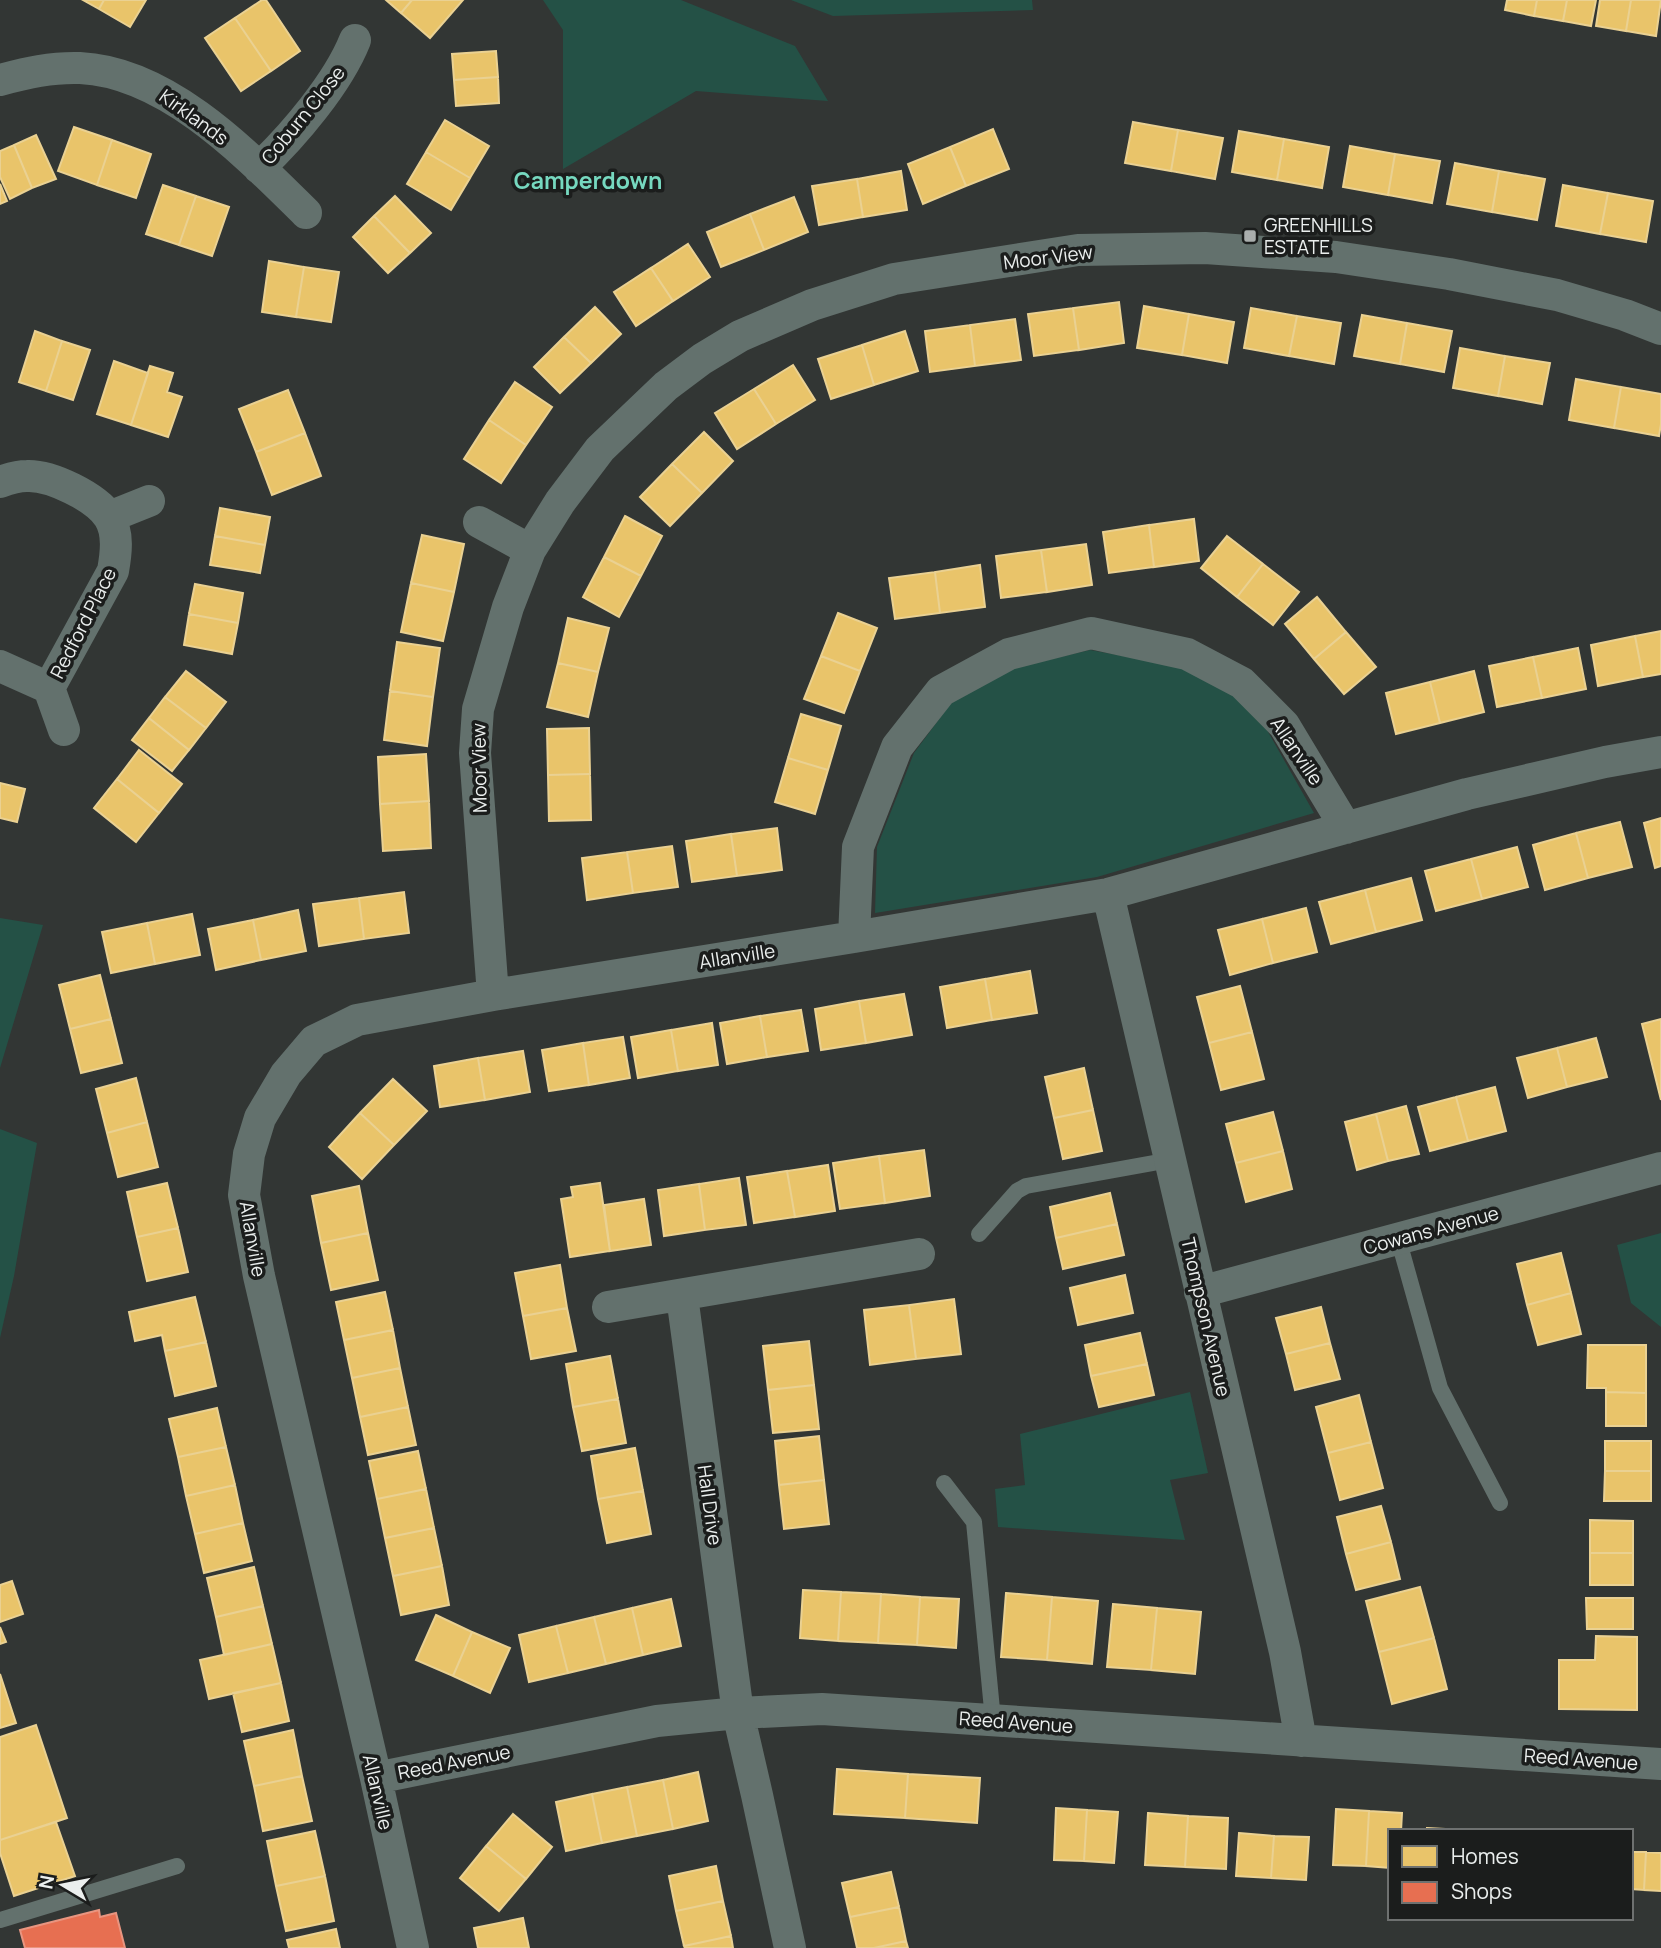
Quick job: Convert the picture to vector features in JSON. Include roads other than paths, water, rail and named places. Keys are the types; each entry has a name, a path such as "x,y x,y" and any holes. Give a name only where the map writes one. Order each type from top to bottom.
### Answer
{"street":[{"name":"Coburn Close","path":"306,214 259,167 293,132 336,77 355,40"},
{"name":"Kirklands","path":"0,80 54,69 82,68 109,72 139,81 167,95 202,119 259,167"},
{"name":"Moor View","path":"493,995 475,753 478,709 508,607 530,550 560,502 600,449 675,379 740,336 812,305 894,279 1078,250 1205,248 1336,257 1449,274 1557,295 1625,315 1661,329"},
{"path":"0,482 27,476 47,479 71,487 91,500 109,517 149,501"},
{"name":"Redford Place","path":"49,688 113,571 117,552 109,517"},
{"path":"479,522 530,550"},
{"name":"Allanville","path":"854,937 858,847 897,747 941,691 1009,654 1091,633 1187,654 1242,683 1284,725 1346,828"},
{"name":"Redford Place","path":"0,666 49,688 64,730"},
{"name":"Allanville","path":"413,1948 259,1276 244,1195 249,1154 260,1118 286,1074 314,1041 356,1020 1108,894 1467,794 1661,752"},
{"name":"Thompson Avenue","path":"1108,894 1285,1652 1301,1741"},
{"name":"Cowans Avenue","path":"1200,1292 1661,1168"},
{"path":"608,1307 919,1254"},
{"name":"Hall Drive","path":"682,1296 738,1713"},
{"name":"Reed Avenue","path":"376,1778 657,1721 738,1713 822,1709 1661,1764"},
{"path":"738,1713 790,1948"}],"lane":[{"path":"979,1234 1017,1191 1026,1186 1170,1160"},
{"path":"1398,1238 1440,1388 1500,1503"},
{"path":"944,1483 974,1522 993,1720"},
{"path":"0,1920 177,1866"}],"place":[{"name":"GREENHILLS ESTATE","path":"1250,236"}],"district":[{"name":"Camperdown","path":"588,180"}]}
